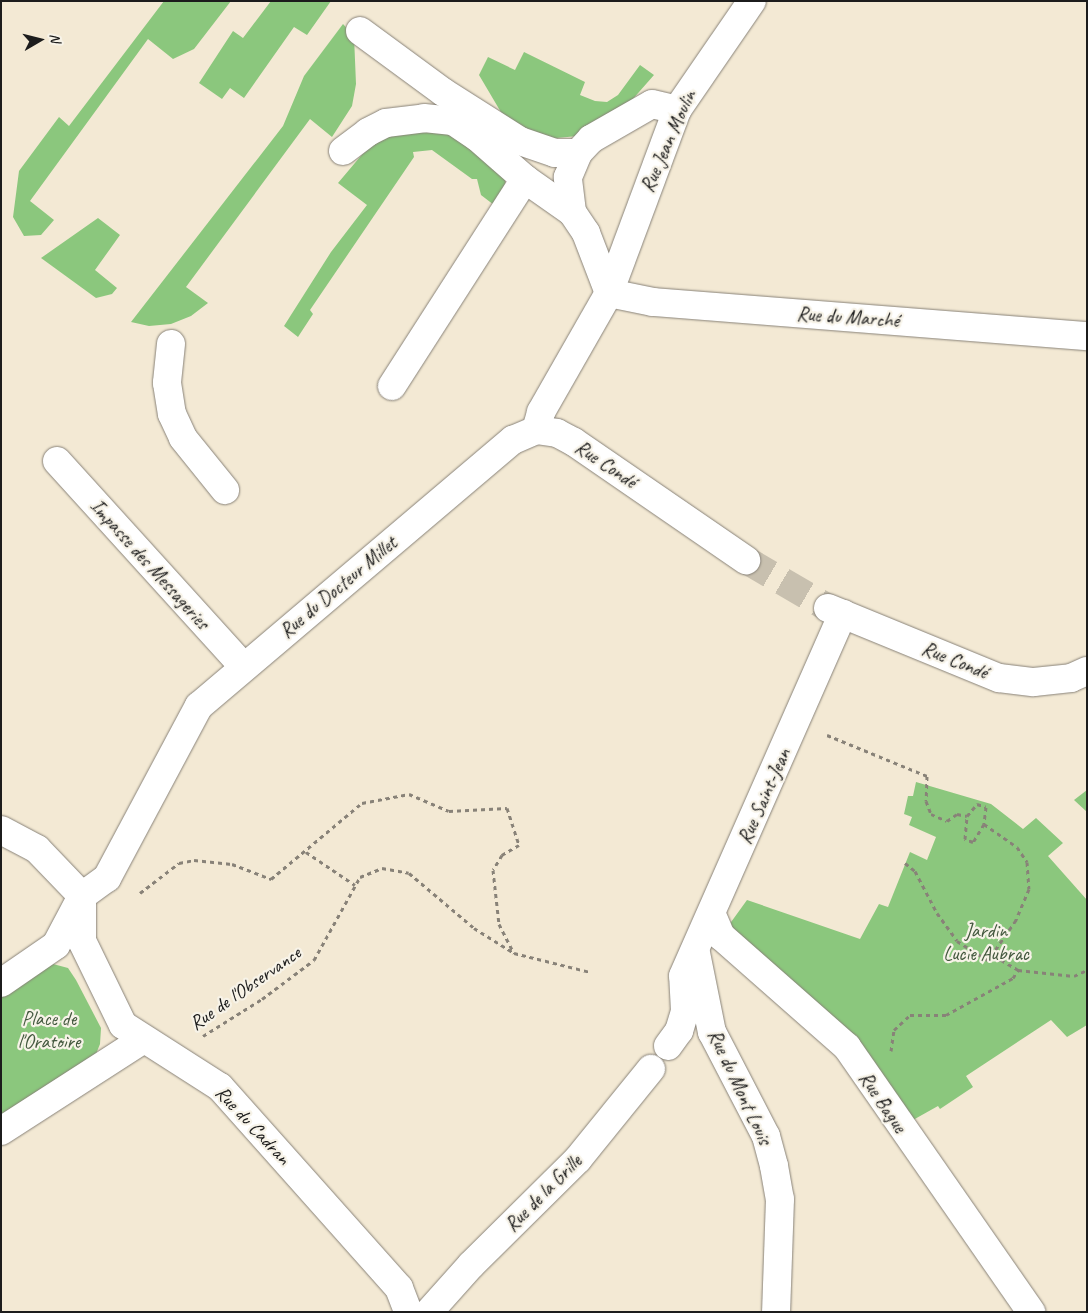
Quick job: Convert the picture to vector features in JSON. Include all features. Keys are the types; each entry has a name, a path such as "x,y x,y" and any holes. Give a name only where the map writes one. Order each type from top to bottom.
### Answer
{"street":[{"name":"Rue Jean Moulin","path":"609,293 677,110 752,1"},
{"path":"360,30 444,92 520,142 555,153 578,152"},
{"path":"572,212 568,178 578,152 591,139 652,104 677,110"},
{"path":"343,151 386,124 424,118 453,121 478,137 525,179 572,212 586,233 609,293 541,412 536,430"},
{"path":"392,386 525,179"},
{"name":"Rue du Marché","path":"609,293 653,302 1087,336"},
{"path":"171,344 167,383 172,414 183,438 225,490"},
{"name":"Rue Condé","path":"536,430 557,433 574,442 746,560"},
{"name":"Rue du Docteur Millet","path":"82,896 107,878 199,706 513,440 536,430"},
{"name":"Impasse des Messageries","path":"57,461 244,666"},
{"name":"Rue Condé","path":"836,611 999,678 1034,682 1071,678 1087,671"},
{"name":"Rue Saint-Jean","path":"668,1046 679,1031 685,1011 683,976 696,952 796,722 836,611"},
{"path":"1,830 37,849 82,896 56,944 1,983"},
{"name":"Rue du Cadran","path":"82,896 82,941 88,960 123,1025 142,1040 220,1087 399,1288 408,1312"},
{"name":"Rue Bague","path":"712,915 720,936 847,1047 1031,1312"},
{"name":"Rue du Mont Louis","path":"696,952 712,1032 766,1136 774,1166 780,1199 776,1312"},
{"path":"1,1131 142,1040"},
{"name":"Rue de la Grille","path":"429,1312 471,1265 578,1159 651,1069"}],"path":[{"path":"796,722 927,776 926,802 931,814 947,821 957,814 967,816"},
{"path":"107,878 128,903 178,862 194,860 232,864 271,879 306,852 362,803 409,794 449,811 507,808 519,845 502,854 493,870 499,924 514,953"},
{"path":"977,804 986,807 984,824 973,842 964,839 967,816 977,804"},
{"path":"984,824 1017,847 1027,862 1029,889 1016,920 988,960"},
{"path":"306,852 355,885"},
{"path":"905,863 915,871 937,913 957,940 988,960 1001,960 1018,970 1074,976 1087,970"},
{"name":"Rue de l'Observance","path":"170,1057 262,999 314,960 360,877 382,868 409,873 474,928 514,953 590,972"},
{"path":"869,1080 891,1057 894,1030 910,1015 946,1015 1013,978 1018,970"}],"green space":[{"path":"164,1 231,1 194,49 173,59 148,39 30,201 54,220 41,235 24,236 13,217 19,171 59,117 69,126"},
{"path":"271,1 331,1 307,35 294,27 244,98 230,88 222,99 199,83 233,31 243,38"},
{"path":"343,24 354,36 356,84 352,106 332,137 310,119 186,287 208,303 191,316 171,324 149,326 131,322 283,126 304,76"},
{"path":"524,52 585,82 580,95 595,101 607,102 618,95 640,65 654,75 632,100 578,136 546,139 505,119 479,75 488,57 515,70"},
{"path":"439,128 505,172 505,185 494,205 481,195 477,179 472,179 432,150 413,152 414,157 310,310 313,314 298,337 284,326 331,252 367,205 338,183 376,138"},
{"path":"98,218 120,235 95,270 117,288 112,294 96,298 41,258"},
{"name":"Jardin Lucie Aubrac","path":"916,782 991,804 1023,829 1036,818 1063,843 1048,856 1087,900 1087,1025 1067,1037 1051,1020 966,1076 973,1087 940,1109 938,1106 913,1120 721,936 747,900 860,939 879,904 888,907 910,852 927,860 936,837 909,825 912,817 904,814 908,796 913,796"},
{"path":"1087,790 1087,812 1074,800"},
{"name":"Place de l'Oratoire","path":"53,964 68,968 76,980 101,1028 100,1044 96,1054 1,1119 1,996 37,970"}],"tunnel":[{"path":"746,560 828,608"}]}
